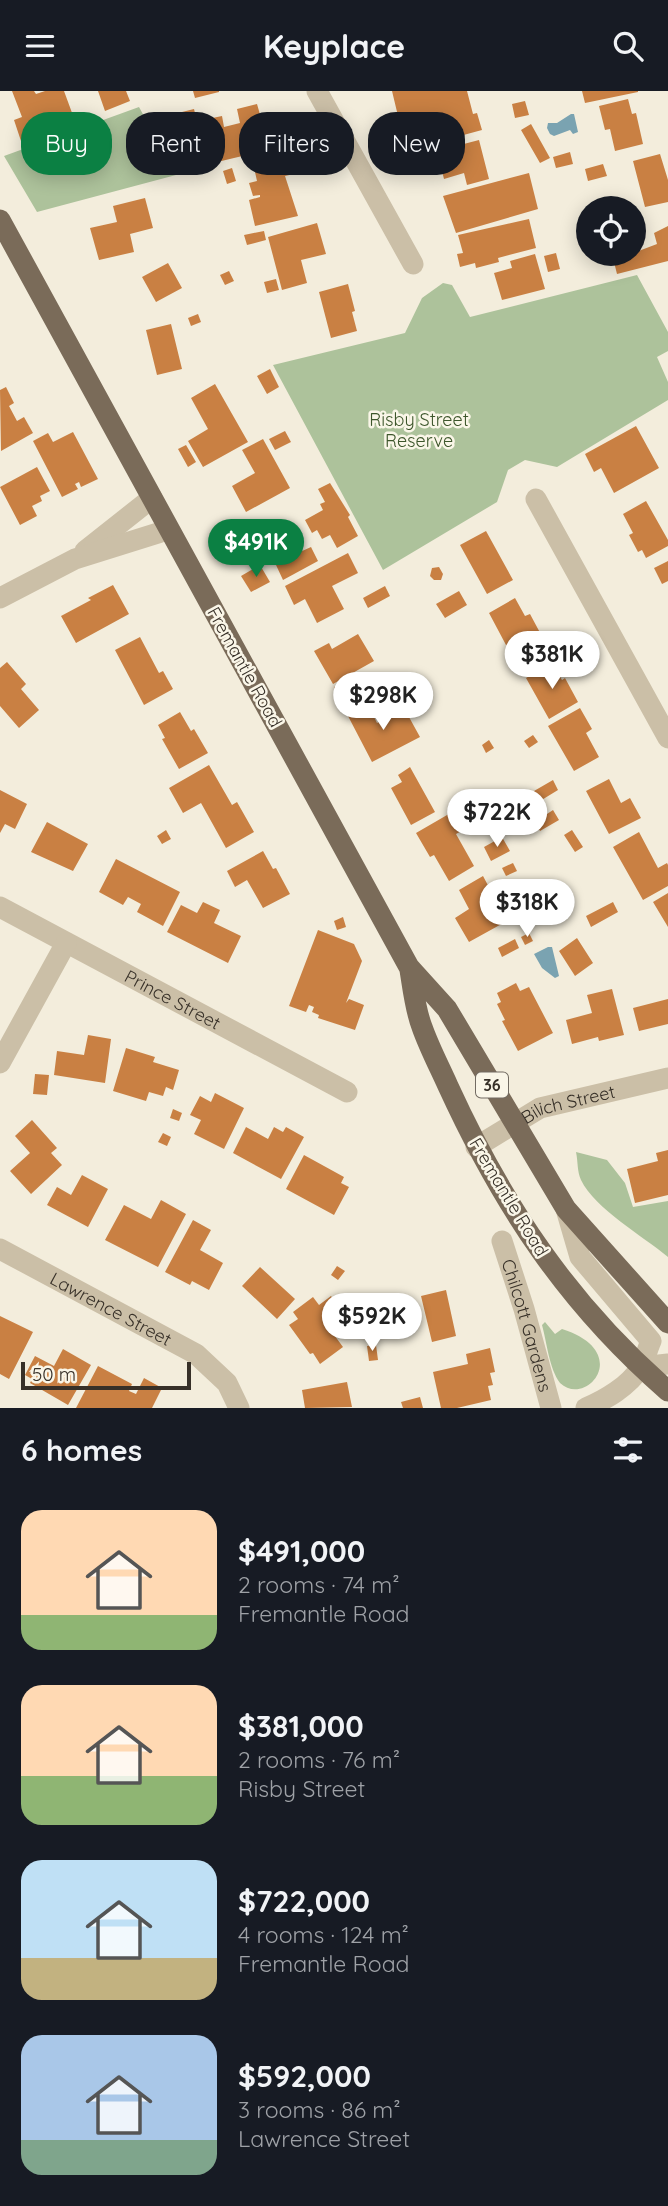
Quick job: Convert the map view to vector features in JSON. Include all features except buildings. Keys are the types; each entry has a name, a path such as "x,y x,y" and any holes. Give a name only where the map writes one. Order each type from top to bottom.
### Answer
{"main road":[{"name":"Fremantle Road","path":"0,220 409,967 447,1009 566,1209 668,1323"},
{"name":"Fremantle Road","path":"409,967 421,1025 476,1147 536,1246 577,1299 641,1367 668,1391"}],"street":[{"path":"317,91 413,264"},
{"path":"0,599 75,559 152,498"},
{"path":"536,499 668,738"},
{"path":"75,559 168,528"},
{"name":"Prince Street","path":"0,907 347,1093"},
{"path":"0,1063 66,943"},
{"name":"Bilich Street","path":"476,1147 545,1107 668,1078"},
{"path":"566,1209 580,1257 650,1341 641,1367 630,1379 603,1401 586,1408"},
{"name":"Chilcott Gardens","path":"502,1241 524,1308 551,1408"},
{"name":"Lawrence Street","path":"0,1249 195,1354 227,1384 239,1408"},
{"path":"641,1367 668,1364"}],"green space":[{"path":"139,107 142,112 126,112 126,175 176,175 37,212 4,156 21,150 21,175 112,175 112,117"},
{"name":"Risby Street Reserve","path":"637,275 668,332 668,351 657,357 668,382 668,400 557,467 525,460 508,470 497,502 383,570 273,365 405,333 422,298 443,283 452,285 470,317"},
{"path":"576,1152 607,1160 625,1183 633,1207 668,1201 668,1257 608,1212 588,1191 580,1177"},
{"path":"545,1322 555,1334 562,1329 584,1339 596,1351 600,1363 598,1374 591,1383 571,1389 560,1383 549,1355 542,1325"}],"water":[{"path":"574,114 578,132 573,134 570,130 554,136 550,134 548,123 557,123"},
{"path":"552,947 559,976 555,978 542,968 534,954"}]}
